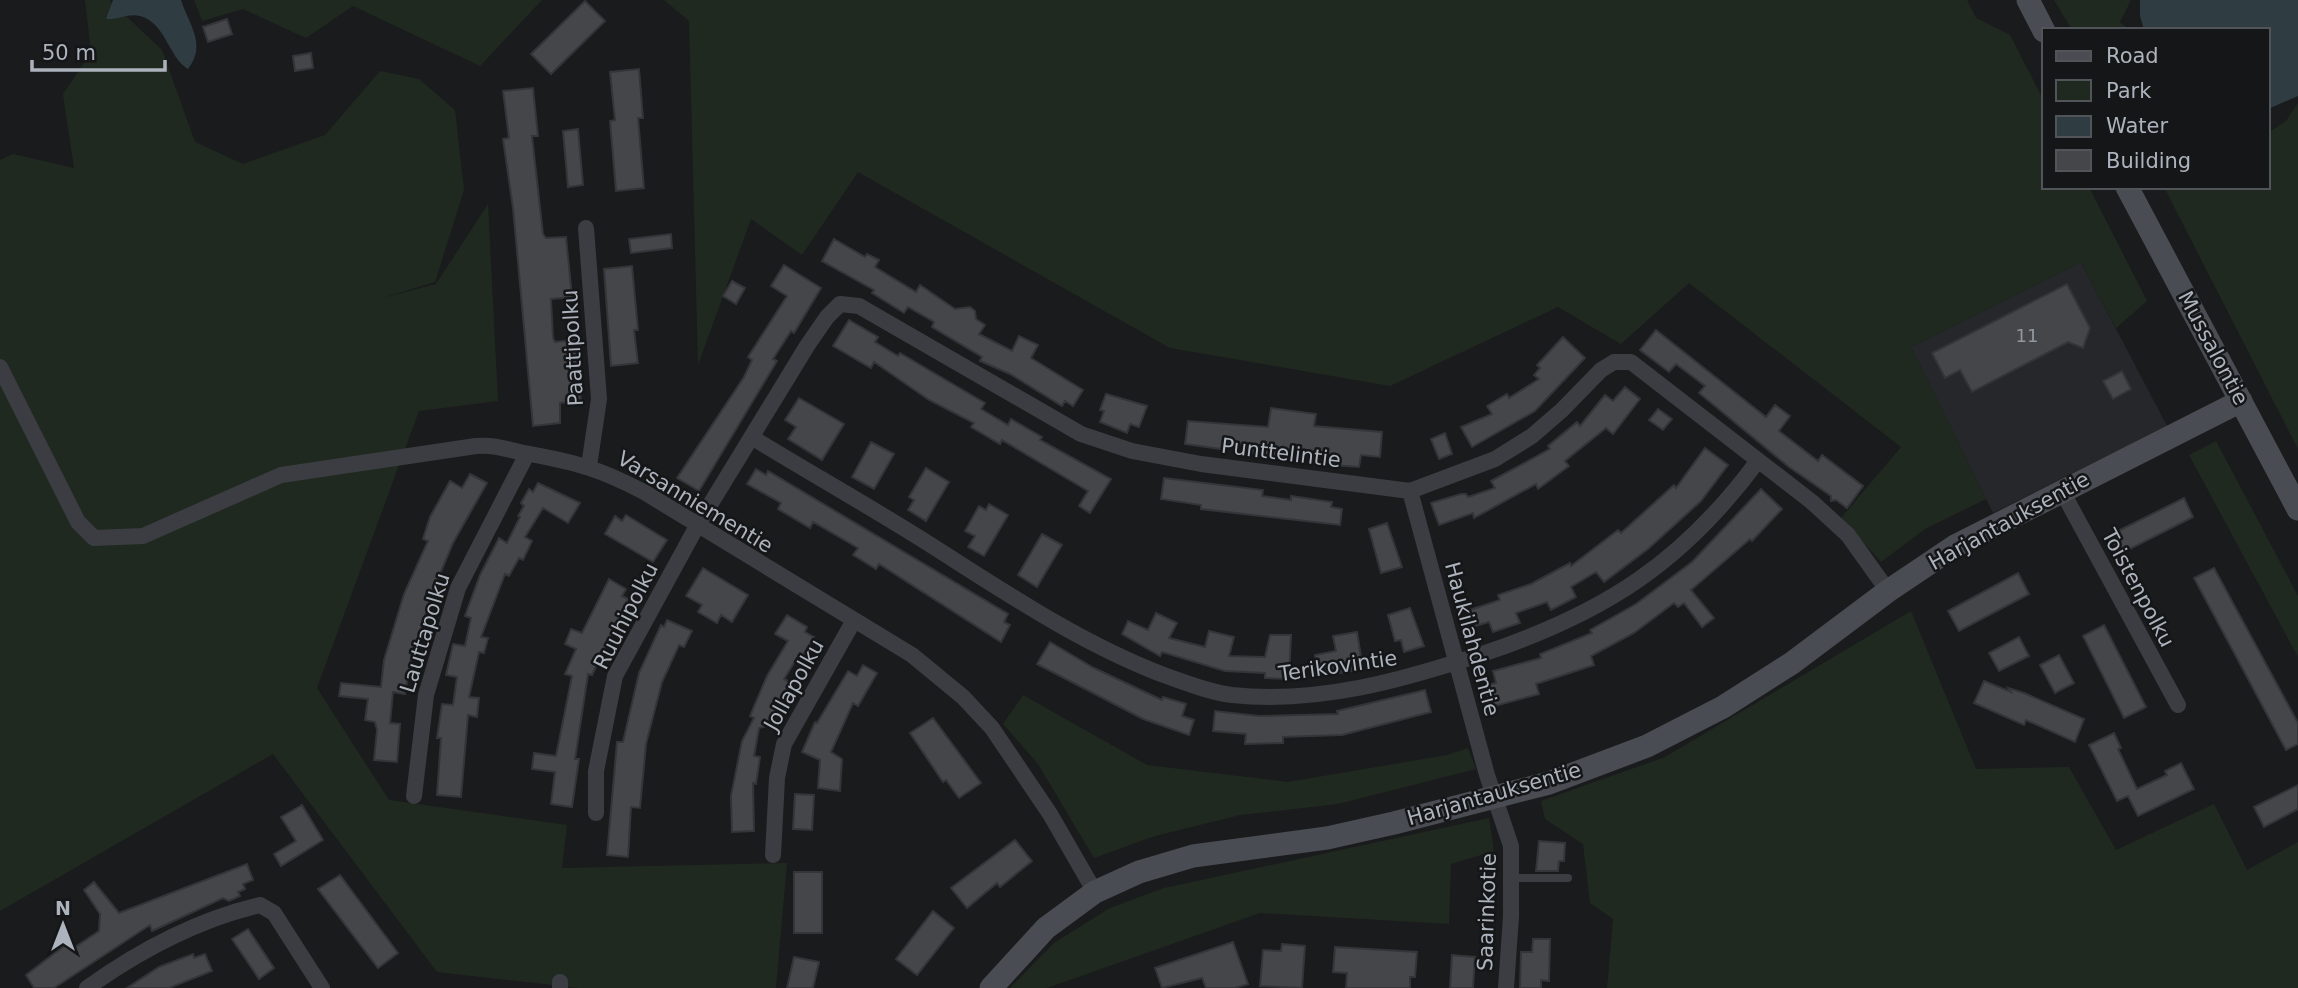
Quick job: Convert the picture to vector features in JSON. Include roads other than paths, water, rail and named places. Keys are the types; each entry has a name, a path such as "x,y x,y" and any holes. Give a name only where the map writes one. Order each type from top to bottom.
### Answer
{"street":[{"path":"2028,0 2042,28"},
{"name":"Mussalontie","path":"2128,189 2298,509"},
{"name":"Paattipolku","path":"586,228 599,399 589,466"},
{"name":"Punttelintie","path":"697,526 827,317 840,304 859,306 1081,434 1132,451 1201,464 1410,491 1495,459 1532,436 1601,370 1614,362 1630,362 1812,502 1848,535 1888,591"},
{"name":"Varsanniementie","path":"0,368 78,522 94,538 143,536 281,475 494,444 527,454 589,466 644,492 853,622 912,655 963,697 992,728 1050,814 1095,892"},
{"name":"Harjantauksentie","path":"991,988 1046,928 1095,892 1139,872 1193,856 1327,838 1549,783 1635,750 1712,713 1792,663 1888,591 1955,546 2241,401"},
{"name":"Terikovintie","path":"753,438 1102,650 1190,685 1229,694 1285,698 1366,687 1457,662 1538,635 1622,593 1689,541 1758,462"},
{"name":"Lauttapolku","path":"414,796 426,695 457,588 527,454"},
{"name":"Haukilahdentie","path":"1410,491 1487,775 1496,796"},
{"name":"Toistenpolku","path":"2062,491 2178,705"},
{"name":"Ruuhipolku","path":"596,813 596,771 615,677 697,526"},
{"name":"Jollapolku","path":"774,855 777,778 784,744 853,622"},
{"name":"Saarinkotie","path":"1496,796 1511,846 1506,988"},
{"path":"87,988 160,941 238,910 260,905 274,914 322,988"}],"lane":[{"path":"1511,878 1568,878"}],"water":[{"path":"113,0 181,0 196,43 196,51 188,69 181,64 156,26 149,20 136,15 106,19"},
{"path":"2140,0 2298,0 2298,96 2270,108 2270,28 2143,28"}]}
